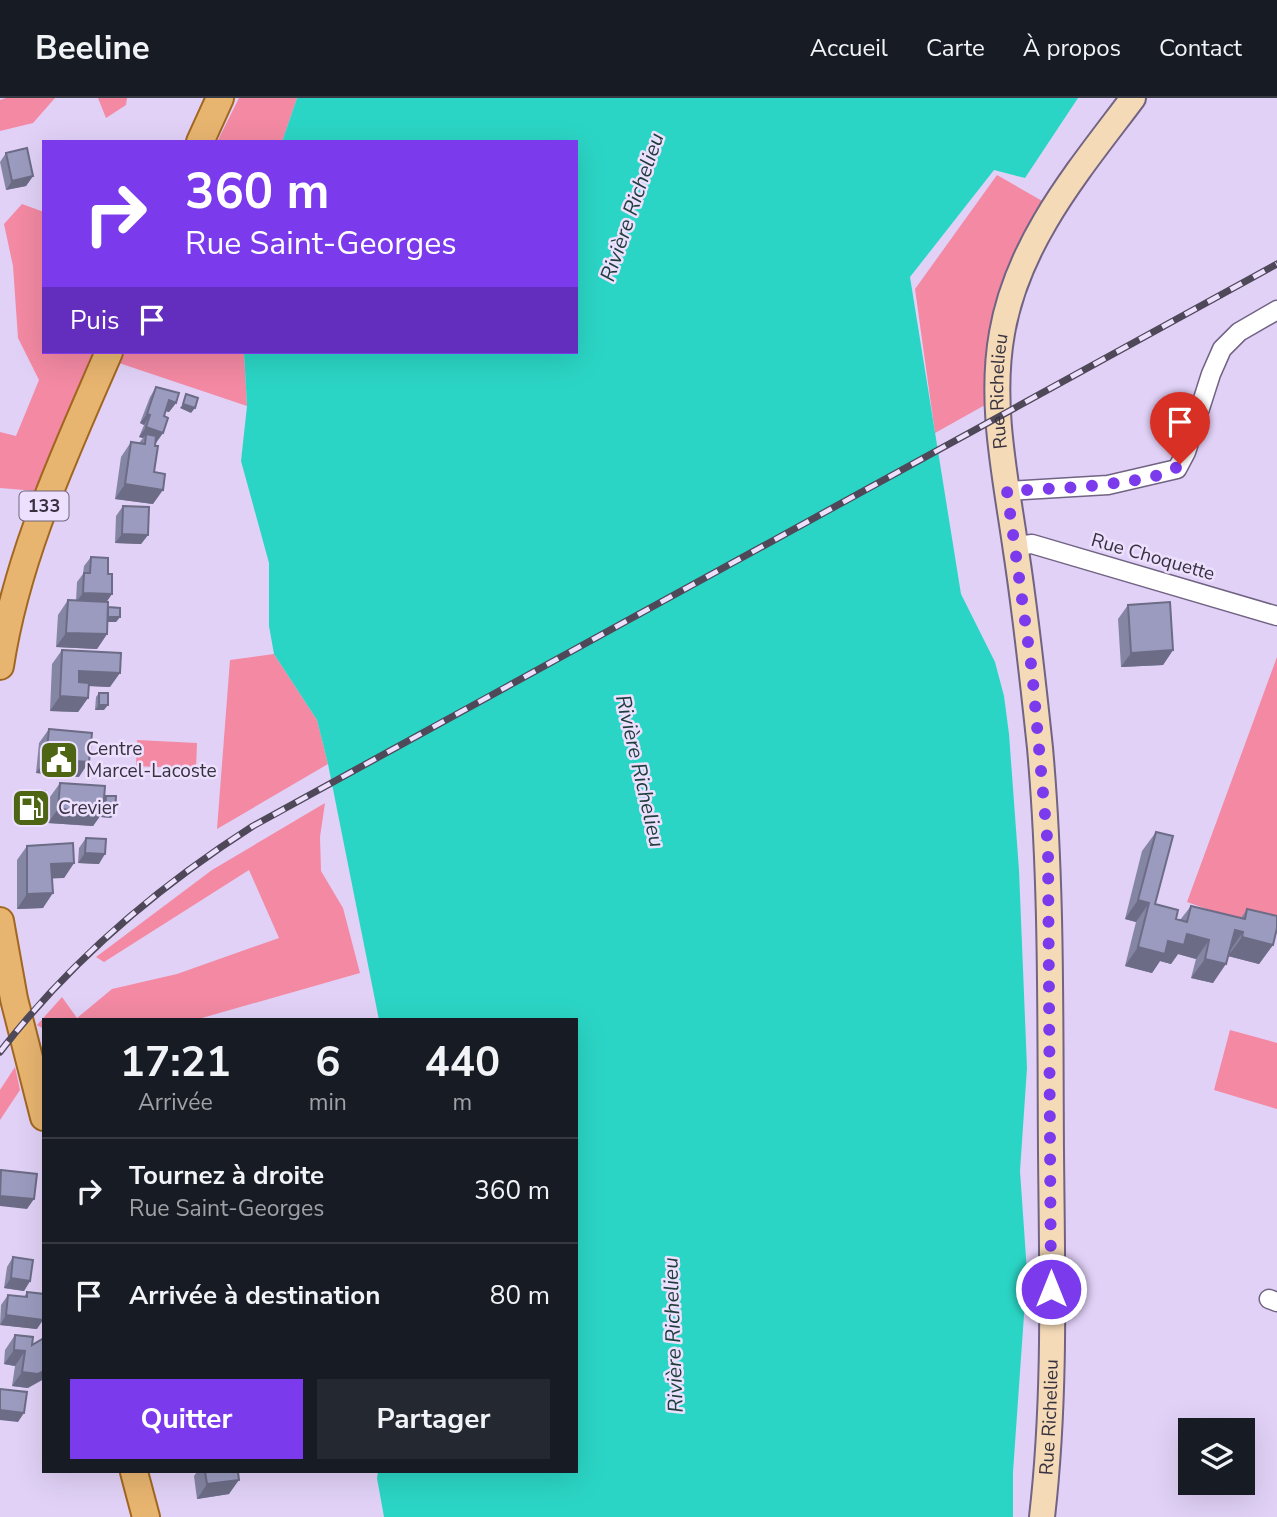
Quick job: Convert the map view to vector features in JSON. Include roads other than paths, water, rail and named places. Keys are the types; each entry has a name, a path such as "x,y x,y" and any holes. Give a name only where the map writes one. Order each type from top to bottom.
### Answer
{"main road":[{"path":"201,140 220,98"},
{"name":"Rue Richelieu","path":"1041,1517 1048,1429 1051,1311 1049,875 1040,748 996,384 1002,329 1024,261 1046,218 1133,98"},
{"name":"133","path":"0,666 8,582 35,530 108,354"},
{"path":"0,921 3,962 42,1109"},
{"path":"134,1473 146,1517"}],"street":[{"path":"1007,491 1108,485 1177,469 1222,349 1239,332 1275,314"},
{"name":"Rue Choquette","path":"1016,546 1032,544 1277,617"}],"water":[{"name":"Rivière Richelieu","path":"297,98 1078,98 1025,178 994,170 910,277 961,594 995,662 1004,696 1009,734 1019,870 1027,1068 1020,1171 1027,1272 1013,1472 1013,1517 384,1517 378,1473 578,1473 578,1018 379,1018 317,720 274,654 269,626 269,563 241,461 247,406 244,354 578,354 578,140 283,140"}],"railway":[{"path":"0,1052 56,987 117,928 149,900 253,826 1277,264"}],"place":[{"name":"Centre Marcel-Lacoste","path":"59,760"},
{"name":"Crevier","path":"31,808"}]}
